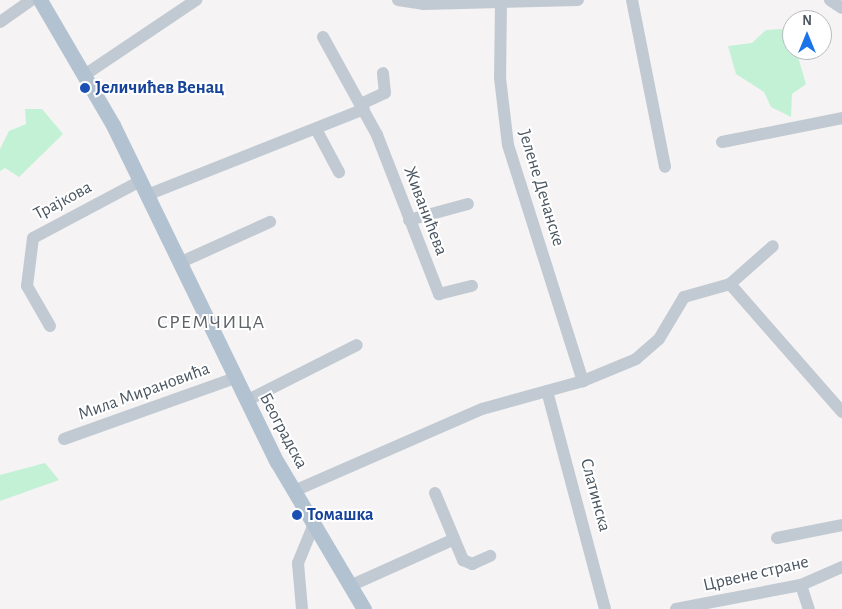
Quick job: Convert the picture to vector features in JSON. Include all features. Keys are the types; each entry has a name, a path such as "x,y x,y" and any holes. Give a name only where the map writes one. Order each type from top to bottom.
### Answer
{"main road":[{"name":"Београдска","path":"40,0 86,74 147,195 246,401 294,491 364,609"}],"street":[{"path":"0,22 32,0"},
{"path":"86,74 196,0"},
{"path":"398,0 423,4 501,0 578,0"},
{"name":"Јелене Дечанске","path":"501,0 500,78 508,145 583,381"},
{"path":"632,0 665,167"},
{"path":"830,0 842,8"},
{"name":"Живанићева","path":"323,37 362,107 439,294 472,286"},
{"path":"147,195 316,129 362,107 385,93 383,73"},
{"path":"722,142 842,118"},
{"path":"316,129 339,172"},
{"name":"Трајкова","path":"50,326 27,286 33,238 140,181"},
{"path":"409,220 468,204"},
{"path":"179,264 270,222"},
{"path":"294,491 482,409 583,381 644,353 659,339 684,297 730,284 773,246"},
{"path":"730,284 842,412"},
{"path":"246,401 357,345"},
{"name":"Мила Мирановића","path":"64,439 235,378"},
{"name":"Слатинска","path":"547,391 604,609"},
{"path":"435,493 452,540 467,564 490,556"},
{"path":"302,609 298,563 314,524"},
{"path":"777,538 842,525"},
{"path":"352,586 452,540"},
{"name":"Црвене стране","path":"676,609 801,585 842,568"},
{"path":"801,585 810,609"}],"green space":[{"path":"782,29 782,60 799,60 806,84 792,94 791,117 771,107 764,92 736,74 728,46 752,43 766,30"},
{"path":"25,109 42,109 63,134 19,177 5,168 0,171 0,149 9,131 26,124"},
{"path":"45,463 59,480 0,501 0,475"}],"place":[{"name":"Јеличићев Венац","path":"85,88"},
{"name":"Томашка","path":"297,515"}],"district":[{"name":"СРЕМЧИЦА","path":"211,322"}]}
